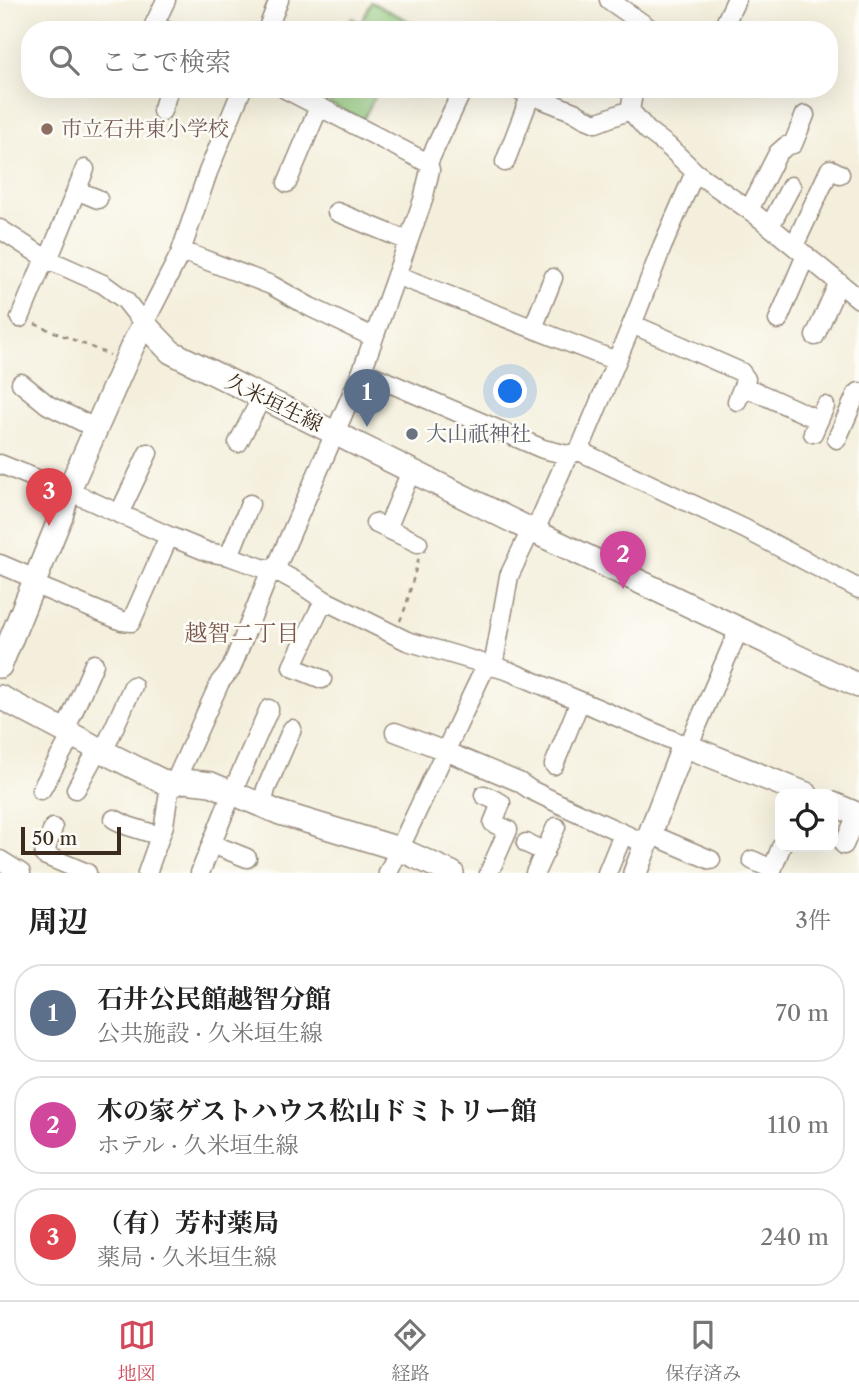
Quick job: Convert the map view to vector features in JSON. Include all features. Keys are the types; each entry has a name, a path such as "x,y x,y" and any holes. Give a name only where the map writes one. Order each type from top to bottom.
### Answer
{"main road":[{"path":"0,666 61,516 68,492 144,324"},
{"name":"久米垣生線","path":"144,324 171,352 533,531 859,686"},
{"path":"0,697 101,750 176,783 211,784 280,813 399,849 452,873"},
{"path":"635,873 686,746 792,789"},
{"path":"838,806 858,814"}],"street":[{"path":"156,21 166,0"},
{"path":"271,21 279,0"},
{"path":"609,0 637,21"},
{"path":"727,21 736,0"},
{"path":"162,111 166,98"},
{"path":"0,229 46,259 103,284 125,299 144,324 182,251 208,172 238,98"},
{"path":"302,98 428,163"},
{"path":"147,873 178,775 220,682 231,669 268,577 275,570 362,371 425,190 430,170 428,163 459,98"},
{"path":"505,162 528,98"},
{"path":"541,98 575,111 596,123 630,110"},
{"path":"630,110 632,98"},
{"path":"287,183 319,107"},
{"path":"630,110 648,131 695,172 749,210 859,299"},
{"path":"749,210 778,153 786,146 798,146 805,115"},
{"path":"20,318 85,169"},
{"path":"778,320 830,169 840,174"},
{"path":"388,873 445,751 489,666 509,576 574,453 632,324 695,172"},
{"path":"769,226 791,186"},
{"path":"76,190 98,199"},
{"path":"337,212 408,242"},
{"path":"182,251 271,285 373,337"},
{"path":"396,275 616,360"},
{"path":"533,328 553,278"},
{"path":"815,336 839,282"},
{"path":"632,324 696,344 742,379 819,420"},
{"path":"362,371 542,449 574,453 745,529 859,589"},
{"path":"21,383 48,405 97,429"},
{"path":"838,439 859,393"},
{"path":"238,443 261,397"},
{"path":"119,514 148,453"},
{"path":"0,464 208,552 275,570 324,600 407,641 509,671 686,746 739,629"},
{"path":"411,471 381,526 420,546"},
{"path":"229,556 250,504"},
{"path":"0,564 122,621 131,622 169,536"},
{"path":"322,679 292,667 324,600"},
{"path":"41,790 68,733 94,664"},
{"path":"76,789 101,750 133,686"},
{"path":"554,765 580,701"},
{"path":"200,873 269,709"},
{"path":"262,806 266,789 292,729"},
{"path":"394,733 519,782 623,834 648,839 706,858 693,873"},
{"path":"484,795 501,803 492,823 508,830 489,873"},
{"path":"844,845 858,814"},
{"path":"114,819 160,836"},
{"path":"535,873 556,827"},
{"path":"53,828 44,855 87,873"},
{"path":"607,873 623,834"},
{"path":"526,843 545,852"},
{"path":"212,844 247,858"},
{"path":"752,860 772,871 779,852"},
{"path":"0,860 20,873"}],"path":[{"path":"20,318 126,361"},
{"path":"394,635 406,606 420,546"}],"green space":[{"path":"371,2 409,21 362,21"},
{"path":"320,98 374,98 363,120"}],"place":[{"name":"市立石井東小学校","path":"47,129"},
{"name":"石井公民館越智分館","path":"367,427"},
{"name":"大山祇神社","path":"412,434"},
{"name":"（有）芳村薬局","path":"49,526"},
{"name":"木の家ゲストハウス松山ドミトリー館","path":"623,589"}],"district":[{"name":"越智二丁目","path":"242,633"}]}
